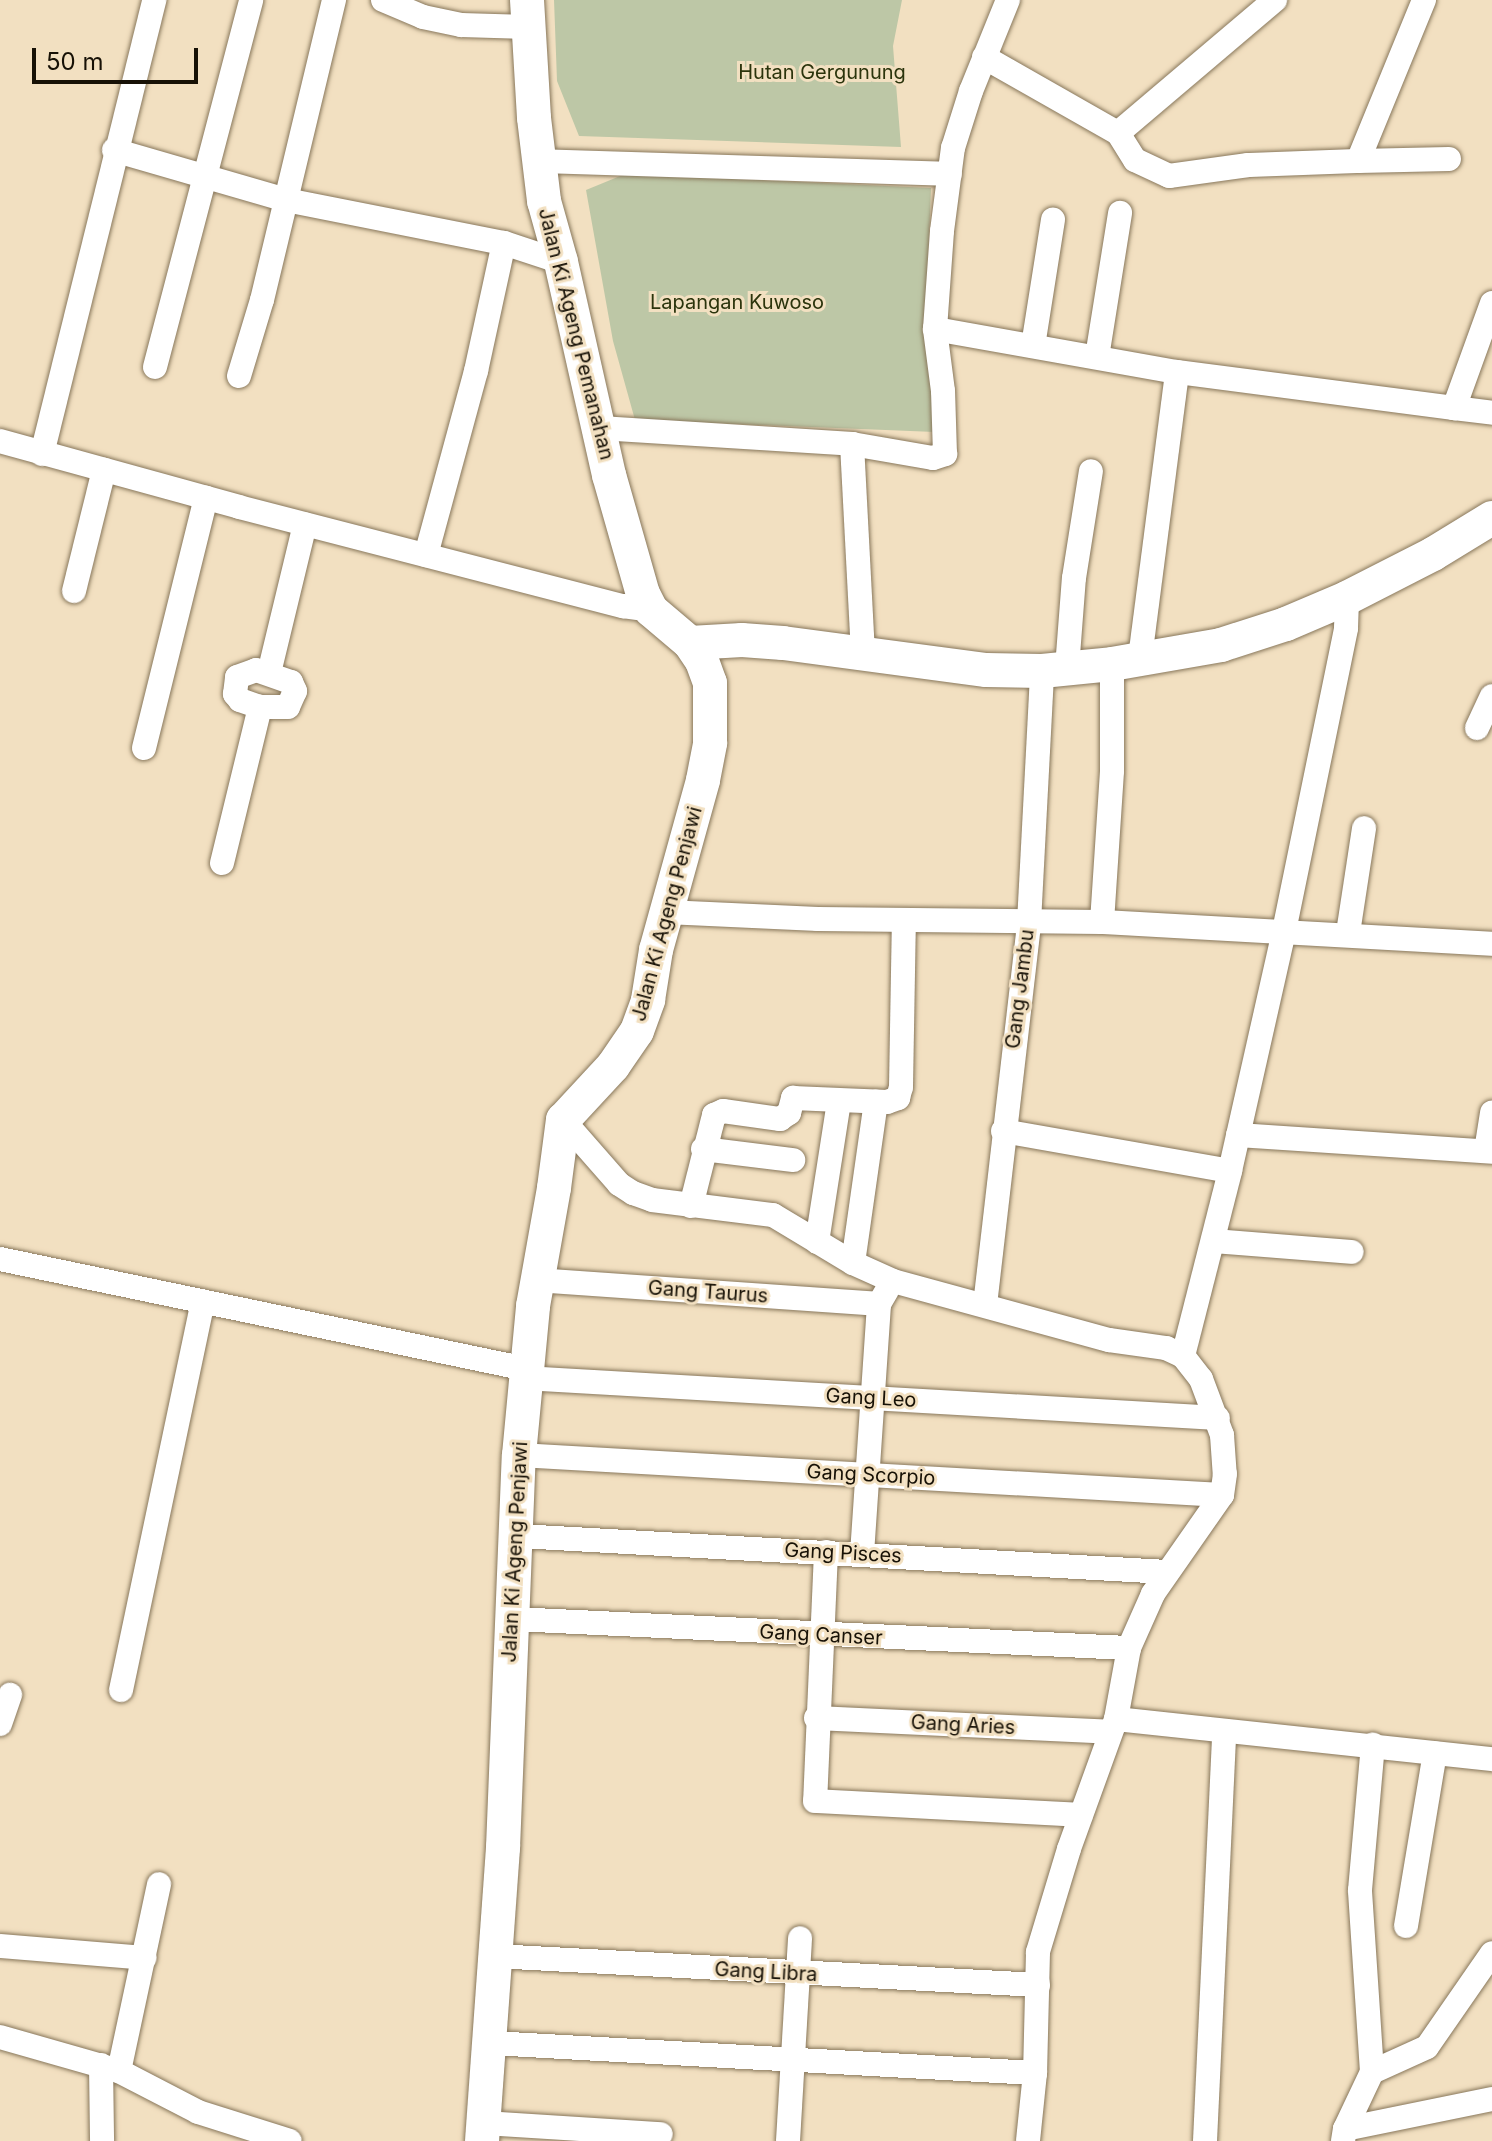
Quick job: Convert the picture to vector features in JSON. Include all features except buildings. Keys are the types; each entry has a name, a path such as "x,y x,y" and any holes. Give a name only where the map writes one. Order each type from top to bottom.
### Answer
{"main road":[{"name":"Jalan Ki Ageng Pemanahan","path":"527,13 544,201 633,564 651,610 690,643"},
{"path":"690,643 742,640 974,669 1055,669 1126,661 1258,635 1347,598 1433,554 1492,518"},
{"name":"Jalan Ki Ageng Penjawi","path":"483,2132 503,1848 519,1536 519,1455 525,1373 537,1280 563,1120 613,1066 637,1031 648,1000 666,912 710,743 710,683 702,661 690,643"}],"street":[{"path":"42,454 114,150 154,0"},
{"path":"155,367 251,0"},
{"path":"239,376 286,200 334,0"},
{"path":"600,428 852,444 933,458 945,454 943,391 935,329 953,148 984,57 1008,0"},
{"path":"1118,133 1275,0"},
{"path":"1358,161 1424,0"},
{"path":"393,2 423,17 461,25 527,13"},
{"path":"984,57 1118,133 1135,160 1169,176 1248,165 1449,159"},
{"path":"114,150 286,200 504,243 561,262"},
{"path":"538,161 950,174"},
{"path":"1097,357 1120,213"},
{"path":"1033,346 1053,220"},
{"path":"426,555 476,371 504,243"},
{"path":"1454,408 1492,303"},
{"path":"935,329 1177,372 1492,413"},
{"path":"1102,922 1112,771 1126,661 1177,372"},
{"path":"0,441 305,524 623,606 651,610"},
{"path":"852,444 863,655"},
{"path":"74,591 104,470"},
{"name":"Gang Jambu","path":"985,1305 1055,669 1074,578 1091,471"},
{"path":"144,748 206,498"},
{"path":"269,673 305,524"},
{"path":"1183,1356 1230,1171 1284,931 1346,628 1347,598"},
{"path":"246,671 269,673 291,682 293,701 279,709 240,700 234,686 237,677 246,671"},
{"path":"1477,728 1492,696"},
{"path":"222,863 260,707"},
{"path":"1348,933 1364,828"},
{"path":"666,912 904,921 1102,922 1348,933 1492,944"},
{"path":"691,1206 709,1124 714,1115 723,1111 780,1119 789,1113 793,1098 876,1102 898,1098 901,1087 904,921"},
{"path":"817,1242 839,1101"},
{"path":"853,1263 876,1102"},
{"path":"1238,1135 1489,1151 1492,1112"},
{"path":"563,1120 619,1184 652,1200 773,1215 853,1263 893,1281 1109,1340 1166,1348 1183,1356 1201,1379 1218,1418 1224,1456 1222,1495 1144,1609 1129,1648 1113,1726 1038,1952 1035,2073 1028,2141"},
{"path":"1003,1131 1230,1171"},
{"path":"703,1149 793,1160"},
{"path":"1213,1241 1352,1252"},
{"name":"Gang Leo","path":"0,1259 525,1373 875,1399 1218,1418"},
{"name":"Gang Taurus","path":"537,1280 879,1304"},
{"path":"862,1554 865,1475 875,1399 879,1304 893,1281"},
{"path":"121,1690 203,1302"},
{"name":"Gang Scorpio","path":"519,1455 1222,1495"},
{"name":"Gang Pisces","path":"519,1536 1167,1572"},
{"path":"826,1552 812,1795 818,1803 1081,1815"},
{"name":"Gang Canser","path":"513,1619 1129,1648"},
{"path":"0,1724 10,1695"},
{"name":"Gang Aries","path":"816,1718 1224,1732 1492,1759"},
{"path":"1205,2141 1224,1732"},
{"path":"1344,2135 1372,2072 1360,1890 1373,1745"},
{"path":"1406,1926 1435,1753"},
{"path":"102,2141 110,2068 145,1958 159,1884"},
{"path":"788,2141 800,1938"},
{"path":"0,1946 145,1958"},
{"path":"1372,2072 1420,2054 1486,1975 1492,1953"},
{"name":"Gang Libra","path":"494,1956 1038,1985"},
{"path":"0,2037 110,2068 198,2112 290,2141"},
{"path":"491,2043 1035,2073"},
{"path":"1344,2135 1492,2099"},
{"path":"483,2132 661,2134"}],"green space":[{"name":"Hutan Gergunung","path":"554,0 902,0 893,46 901,147 579,136 557,81"},
{"name":"Lapangan Kuwoso","path":"625,174 931,188 926,320 935,432 635,420 613,341 586,190"}]}
